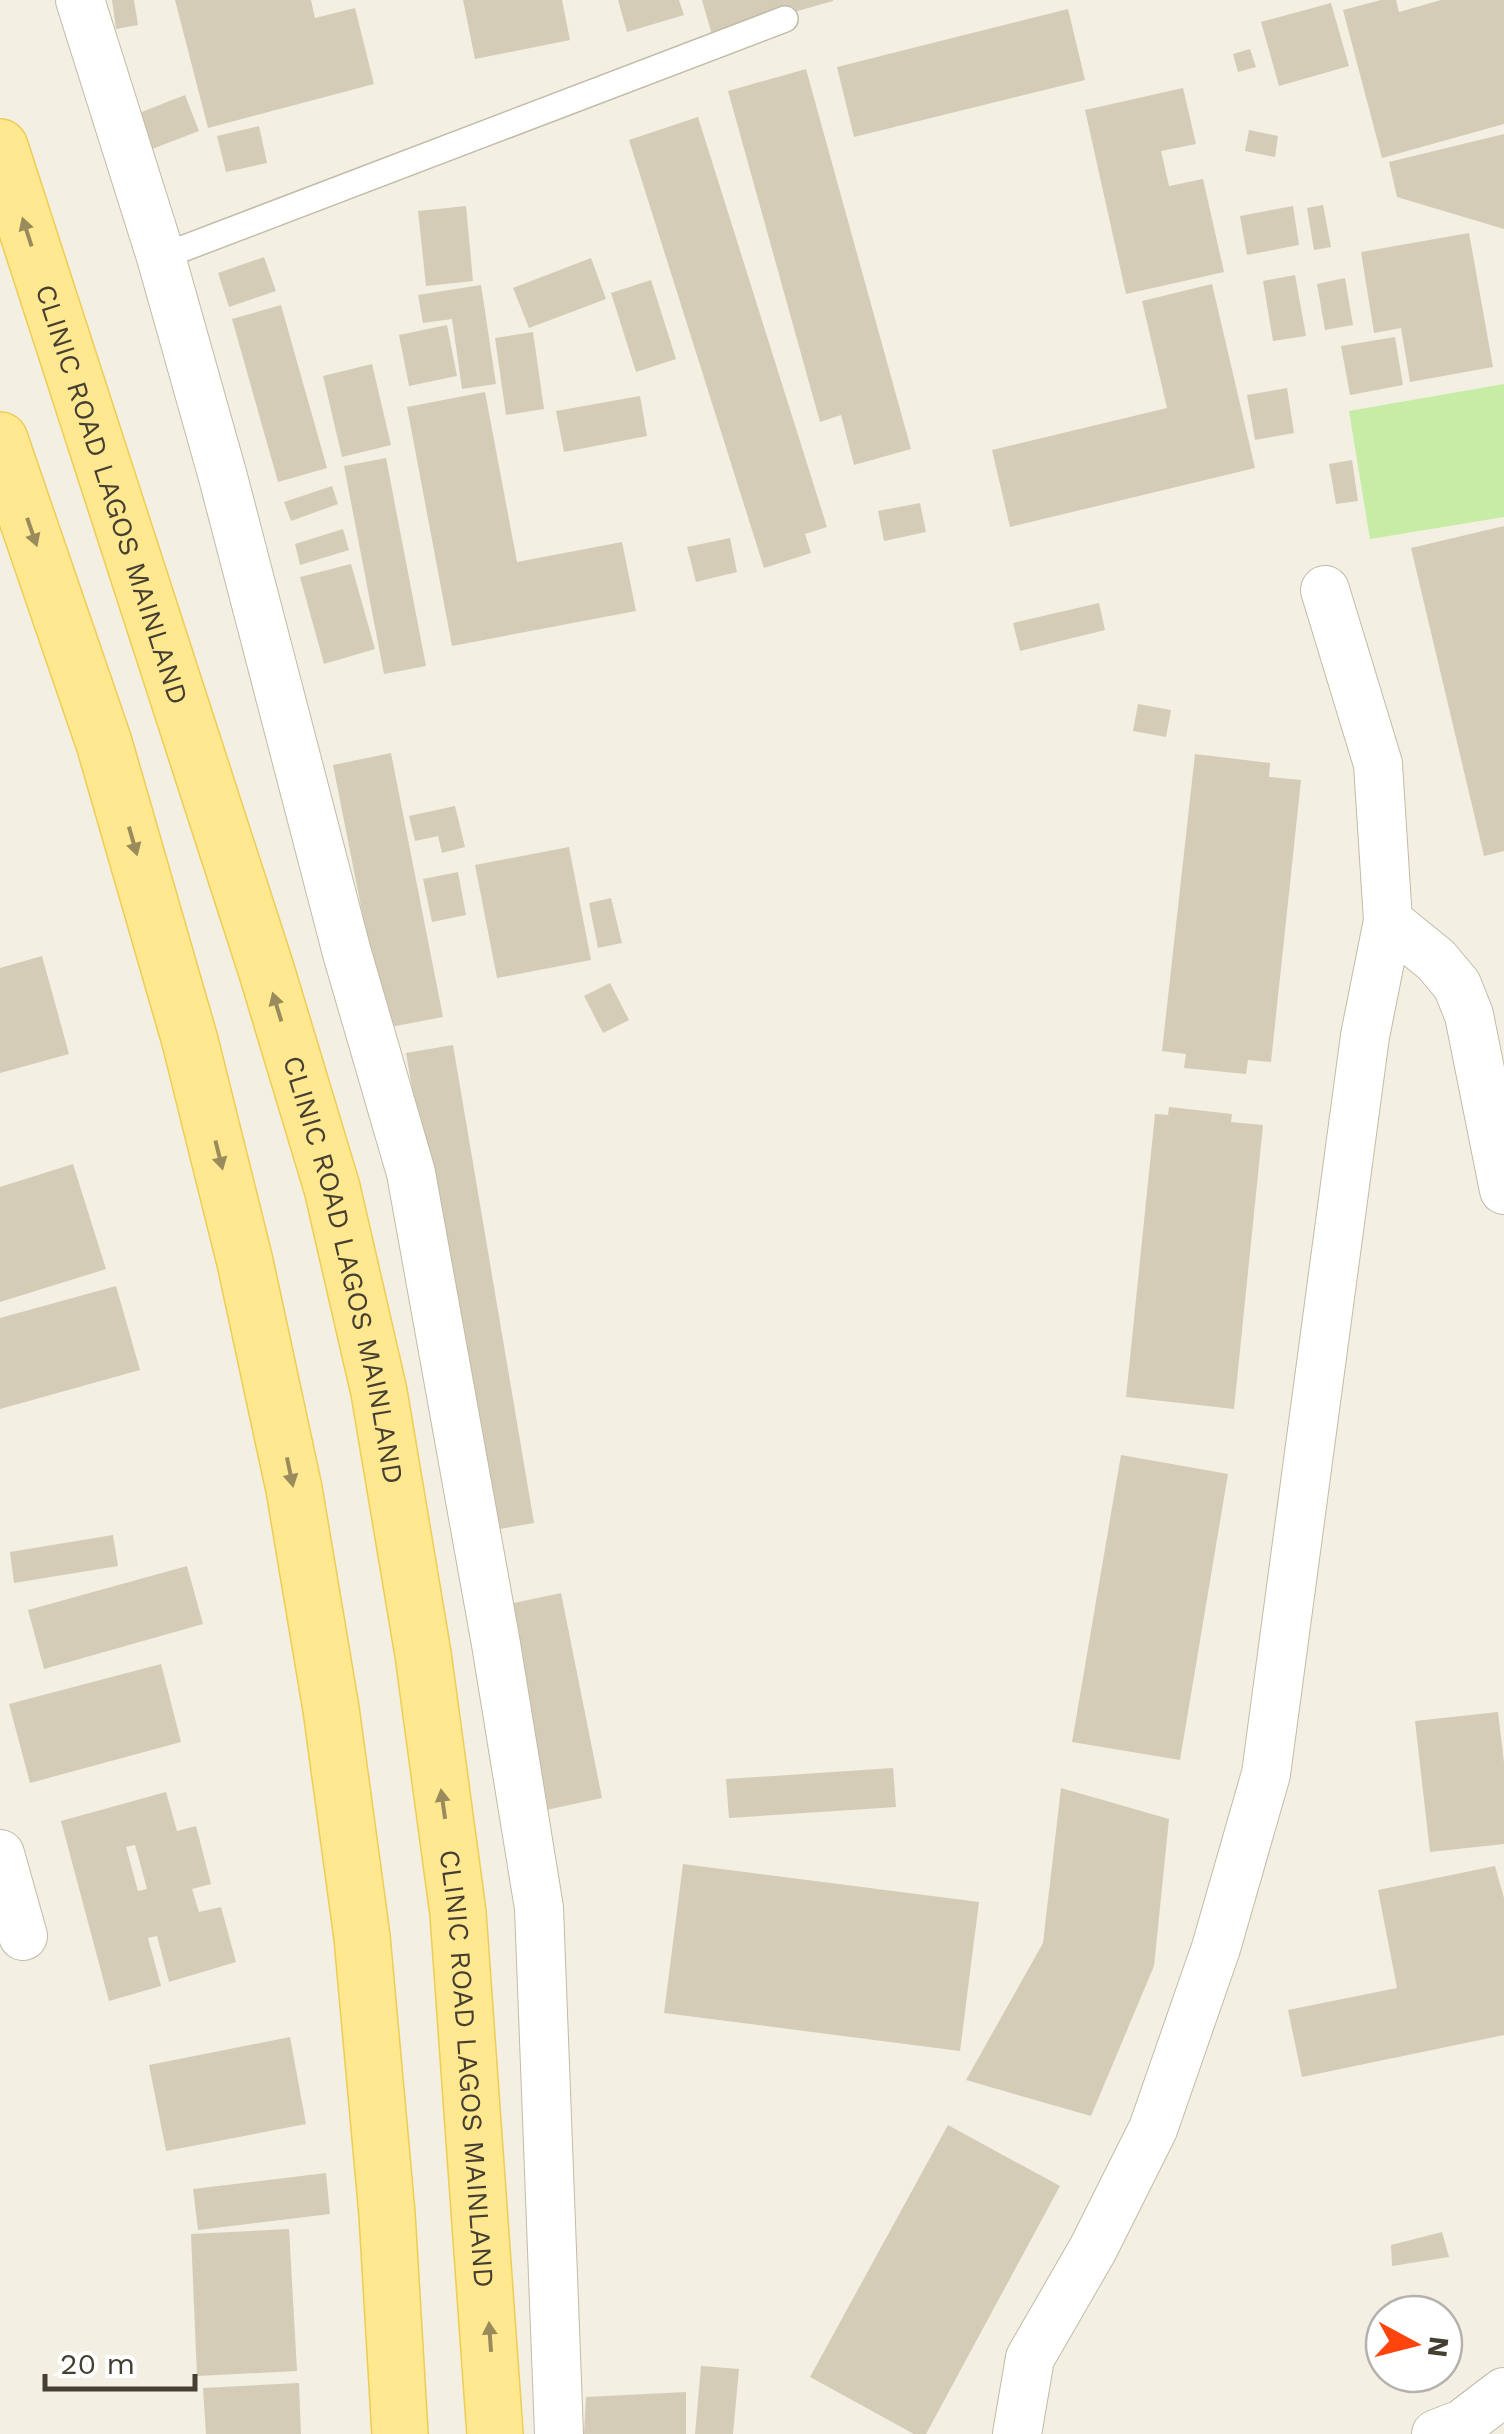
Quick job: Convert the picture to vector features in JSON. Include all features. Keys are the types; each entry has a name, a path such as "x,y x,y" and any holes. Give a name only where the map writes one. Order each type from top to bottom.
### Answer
{"main road":[{"name":"CLINIC ROAD LAGOS MAINLAND","path":"0,147 266,969 332,1188 379,1392 423,1654 458,1912 495,2434"},
{"path":"0,440 104,743 190,1041 246,1262 294,1489 332,1710 362,1937 400,2434"}],"street":[{"path":"80,0 162,256 414,1192 496,1644 539,1908 560,2434"},
{"path":"1018,2434 1030,2358 1093,2249 1153,2129 1216,1948 1266,1774 1365,1036 1388,921 1378,764 1325,590"},
{"path":"1388,921 1436,960 1458,985 1470,1015 1504,1190"},
{"path":"0,1854 23,1936"},
{"path":"1436,2434 1462,2424 1504,2392"}],"lane":[{"path":"162,256 785,18"}],"green space":[{"path":"1504,384 1504,517 1370,539 1349,411"}],"building":[{"path":"112,0 134,0 138,25 116,29"},
{"path":"175,0 311,0 315,18 355,8 374,84 208,128"},
{"path":"463,0 562,0 570,40 475,59"},
{"path":"618,0 679,0 684,15 627,32"},
{"path":"702,0 833,0 833,1 712,35"},
{"path":"1396,0 1399,12 1441,0 1504,0 1504,124 1382,158 1343,10"},
{"path":"1331,3 1349,66 1279,86 1261,22"},
{"path":"1068,9 1085,80 854,137 837,67"},
{"path":"1250,49 1256,67 1238,72 1233,54"},
{"path":"806,69 911,449 854,465 841,415 820,422 728,91"},
{"path":"1183,88 1196,144 1161,151 1169,186 1203,179 1224,272 1126,294 1085,110"},
{"path":"185,95 199,131 147,151 134,115"},
{"path":"698,117 827,527 805,534 811,553 764,568 629,140"},
{"path":"259,126 267,163 226,172 217,136"},
{"path":"1249,130 1278,136 1275,157 1245,151"},
{"path":"1504,134 1504,229 1397,197 1389,162"},
{"path":"1323,205 1331,247 1314,250 1307,208"},
{"path":"466,206 473,281 426,286 418,211"},
{"path":"1293,206 1299,245 1247,255 1240,216"},
{"path":"1469,233 1493,367 1410,382 1401,328 1374,333 1361,252"},
{"path":"264,257 276,291 229,307 218,273"},
{"path":"591,258 606,299 529,328 513,288"},
{"path":"1295,275 1306,336 1273,341 1263,281"},
{"path":"1345,278 1353,325 1325,330 1317,284"},
{"path":"651,280 676,359 636,372 611,293"},
{"path":"1212,284 1255,468 1010,527 992,450 1167,408 1142,301"},
{"path":"481,285 496,384 462,389 452,319 423,323 418,295"},
{"path":"281,305 327,468 278,482 232,319"},
{"path":"447,325 457,376 409,386 399,335"},
{"path":"533,332 544,409 506,415 495,338"},
{"path":"1395,337 1403,385 1350,395 1341,346"},
{"path":"372,364 391,445 342,457 323,376"},
{"path":"1287,388 1294,433 1255,440 1247,395"},
{"path":"485,392 517,562 622,542 636,611 452,646 407,407"},
{"path":"640,396 647,436 564,452 556,411"},
{"path":"386,458 426,666 384,674 344,466"},
{"path":"1352,460 1358,501 1336,504 1329,464"},
{"path":"332,486 338,504 291,521 284,502"},
{"path":"920,503 926,532 884,541 878,511"},
{"path":"1504,526 1504,851 1484,856 1411,548"},
{"path":"343,529 349,550 300,565 295,544"},
{"path":"730,538 737,572 696,582 687,547"},
{"path":"351,564 375,649 324,664 300,577"},
{"path":"1099,603 1105,630 1020,651 1013,623"},
{"path":"1138,704 1171,710 1166,737 1133,731"},
{"path":"391,753 443,1017 385,1028 333,765"},
{"path":"1195,754 1270,763 1269,777 1301,780 1271,1062 1248,1060 1246,1074 1184,1068 1186,1054 1162,1051"},
{"path":"455,806 465,847 442,853 438,836 415,841 409,816"},
{"path":"569,847 591,960 497,978 475,865"},
{"path":"458,872 466,915 432,922 423,879"},
{"path":"611,898 622,943 598,948 589,903"},
{"path":"42,956 69,1054 0,1073 0,968"},
{"path":"610,983 629,1020 603,1033 584,996"},
{"path":"453,1045 534,1523 488,1531 406,1053"},
{"path":"1169,1107 1232,1114 1231,1122 1263,1125 1234,1409 1126,1397 1155,1114 1168,1115"},
{"path":"73,1164 106,1269 0,1302 0,1187"},
{"path":"116,1286 140,1370 0,1409 0,1318"},
{"path":"1121,1455 1228,1474 1180,1760 1072,1742"},
{"path":"113,1535 118,1566 14,1583 10,1552"},
{"path":"187,1566 203,1624 44,1669 28,1610"},
{"path":"561,1593 602,1798 546,1810 505,1605"},
{"path":"161,1664 181,1742 30,1783 9,1704"},
{"path":"1498,1712 1504,1763 1504,1844 1430,1852 1415,1721"},
{"path":"893,1768 896,1807 729,1818 726,1779"},
{"path":"1061,1788 1169,1819 1154,1966 1091,2116 966,2080 1043,1943"},
{"path":"166,1792 177,1831 196,1826 211,1884 192,1889 199,1912 221,1907 236,1962 169,1982 157,1936 148,1938 161,1986 109,2001 61,1821","holes":["135,1845 147,1889 138,1891 126,1847"]},
{"path":"683,1864 979,1902 960,2051 664,2013"},
{"path":"1495,1866 1504,1898 1504,2035 1302,2077 1288,2010 1397,1988 1378,1890"},
{"path":"290,2037 306,2124 166,2151 149,2065"},
{"path":"948,2125 1060,2186 926,2434 914,2434 810,2377"},
{"path":"326,2173 330,2214 198,2230 193,2189"},
{"path":"289,2229 297,2371 197,2376 191,2234"},
{"path":"1442,2232 1449,2257 1392,2266 1391,2245"},
{"path":"701,2366 739,2369 733,2434 695,2434"},
{"path":"299,2383 301,2434 206,2434 203,2388"},
{"path":"686,2392 686,2434 584,2434 586,2397"}]}
